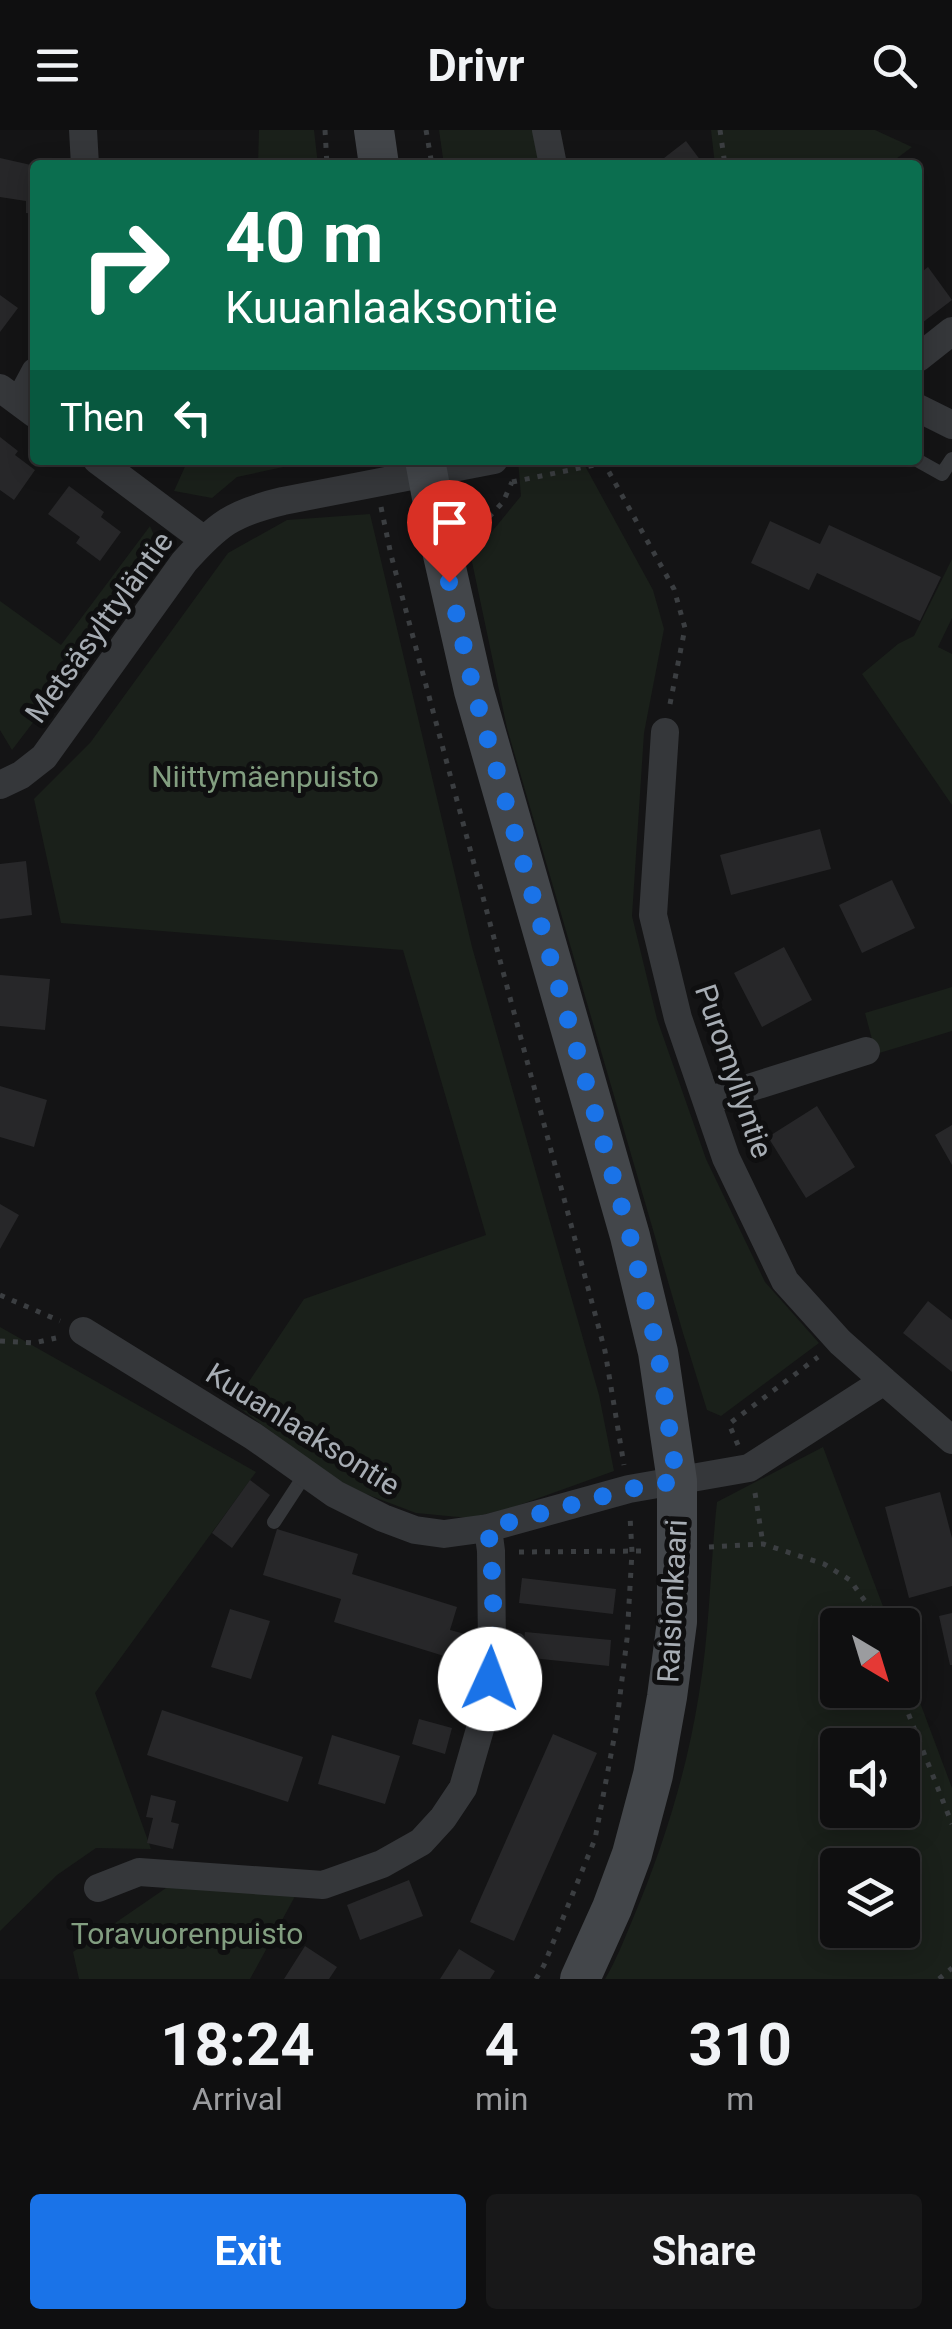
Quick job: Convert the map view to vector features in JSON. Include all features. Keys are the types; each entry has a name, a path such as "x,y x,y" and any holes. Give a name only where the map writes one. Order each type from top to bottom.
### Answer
{"main road":[{"path":"374,130 379,160"},
{"name":"Raisionkaari","path":"426,467 474,691 630,1236 658,1352 677,1481 676,1622 668,1697 653,1775 632,1854 580,1979"}],"street":[{"path":"82,130 85,160"},
{"path":"546,130 552,160"},
{"path":"922,355 952,331"},
{"path":"922,410 952,425"},
{"path":"105,465 204,540"},
{"name":"Metsäsylttyläntie","path":"0,785 20,776 44,757 184,562 228,520 255,508 426,467 503,471"},
{"name":"Puromyllyntie","path":"665,732 653,915 678,1018 726,1158 785,1281 840,1342 952,1440"},
{"path":"706,1101 866,1051"},
{"name":"Kuuanlaaksontie","path":"83,1331 253,1436 335,1494 415,1530 444,1534 488,1528 629,1489 677,1481"},
{"path":"677,1481 749,1468 884,1381"},
{"path":"98,1888 139,1872 323,1884 343,1880 421,1842 463,1788 489,1698 488,1528"}],"lane":[{"path":"922,463 942,474 952,459"},
{"path":"274,1522 306,1473"},
{"path":"491,1673 516,1673 518,1640"}],"path":[{"path":"326,130 328,160"},
{"path":"426,130 431,160"},
{"path":"720,130 724,160"},
{"path":"503,471 579,465"},
{"path":"605,465 674,589 685,628 665,732"},
{"path":"376,482 391,554 605,1351 629,1489 632,1552 628,1639 595,1839 536,1979"},
{"path":"0,1295 83,1331"},
{"path":"0,1341 34,1343 83,1331"},
{"path":"677,1549 764,1544 824,1564 850,1580 870,1608"},
{"path":"906,1708 952,1824"},
{"path":"939,1979 952,1968"}],"green space":[{"path":"259,130 314,130 317,160 258,160"},
{"path":"439,130 534,130 539,160 443,160"},
{"path":"711,130 875,130 912,147 895,160 714,160"},
{"path":"186,465 293,465 237,477 212,498 174,491"},
{"path":"518,465 585,465 653,590 664,629 644,733 632,916 657,1019 706,1159 765,1282 819,1343 721,1416 707,1410 683,1333 507,728 471,557 521,496"},
{"name":"Niittymäenpuisto","path":"370,514 472,947 599,1395 614,1471 511,1508 469,1518 416,1513 366,1494 332,1477 234,1404 304,1299 486,1235 403,950 61,923 34,799 90,743 228,553 287,520"},
{"path":"150,526 162,554 12,750 0,730 0,601 61,645"},
{"path":"952,559 952,618 938,647 952,654 952,805 862,674 914,636"},
{"path":"952,987 952,1031 876,1054 865,1013"},
{"name":"Toravuorenpuisto","path":"0,1327 256,1472 95,1693 151,1849 96,1848 57,1875 0,1931"},
{"path":"823,1447 884,1608 820,1608 820,1708 920,1708 920,1702 952,1788 952,1979 605,1979 655,1862 673,1807 688,1751 705,1646 717,1502"},
{"name":"Toravuorenpuisto","path":"300,1887 250,1979 79,1979 73,1952 166,1888"}],"building":[{"path":"686,141 700,160 661,160"},
{"path":"0,158 30,165 30,213 26,213 26,201 0,197"},
{"path":"928,267 952,300 922,323 922,272"},
{"path":"0,295 18,308 0,332"},
{"path":"0,437 35,470 14,500 0,490"},
{"path":"69,486 104,512 101,517 121,532 100,561 76,543 80,537 48,514"},
{"path":"770,521 820,544 829,525 941,577 920,621 817,573 809,590 751,563"},
{"path":"820,829 831,869 731,895 720,855"},
{"path":"26,861 32,915 0,919 0,864"},
{"path":"892,880 915,928 862,953 839,905"},
{"path":"784,947 812,1000 762,1027 734,973"},
{"path":"0,975 50,979 45,1030 0,1026"},
{"path":"0,1086 47,1100 34,1147 0,1137"},
{"path":"817,1106 855,1167 806,1198 768,1137"},
{"path":"952,1125 952,1165 935,1135"},
{"path":"0,1204 19,1215 0,1249"},
{"path":"928,1301 952,1320 952,1372 903,1333"},
{"path":"250,1480 270,1495 232,1548 212,1533"},
{"path":"940,1492 952,1538 952,1586 909,1598 885,1507"},
{"path":"277,1529 358,1554 352,1574 457,1607 450,1630 465,1634 457,1660 334,1622 341,1599 263,1575"},
{"path":"522,1578 616,1589 613,1614 519,1603"},
{"path":"230,1609 270,1621 251,1679 211,1667"},
{"path":"952,1613 952,1665 950,1665 939,1616"},
{"path":"525,1632 611,1640 609,1666 522,1657"},
{"path":"162,1710 303,1757 288,1802 147,1755"},
{"path":"419,1719 452,1728 445,1754 412,1744"},
{"path":"553,1734 597,1753 514,1941 470,1922"},
{"path":"332,1735 400,1756 385,1804 318,1784"},
{"path":"151,1795 176,1801 171,1822 179,1824 173,1849 147,1843 153,1818 146,1817"},
{"path":"409,1880 423,1916 360,1940 347,1905"},
{"path":"305,1946 337,1967 329,1979 284,1979"},
{"path":"459,1949 495,1971 490,1979 440,1979"}],"route":[{"path":"449,582 474,691 630,1236 658,1352 677,1481 629,1489 488,1528 490,1679"}]}
